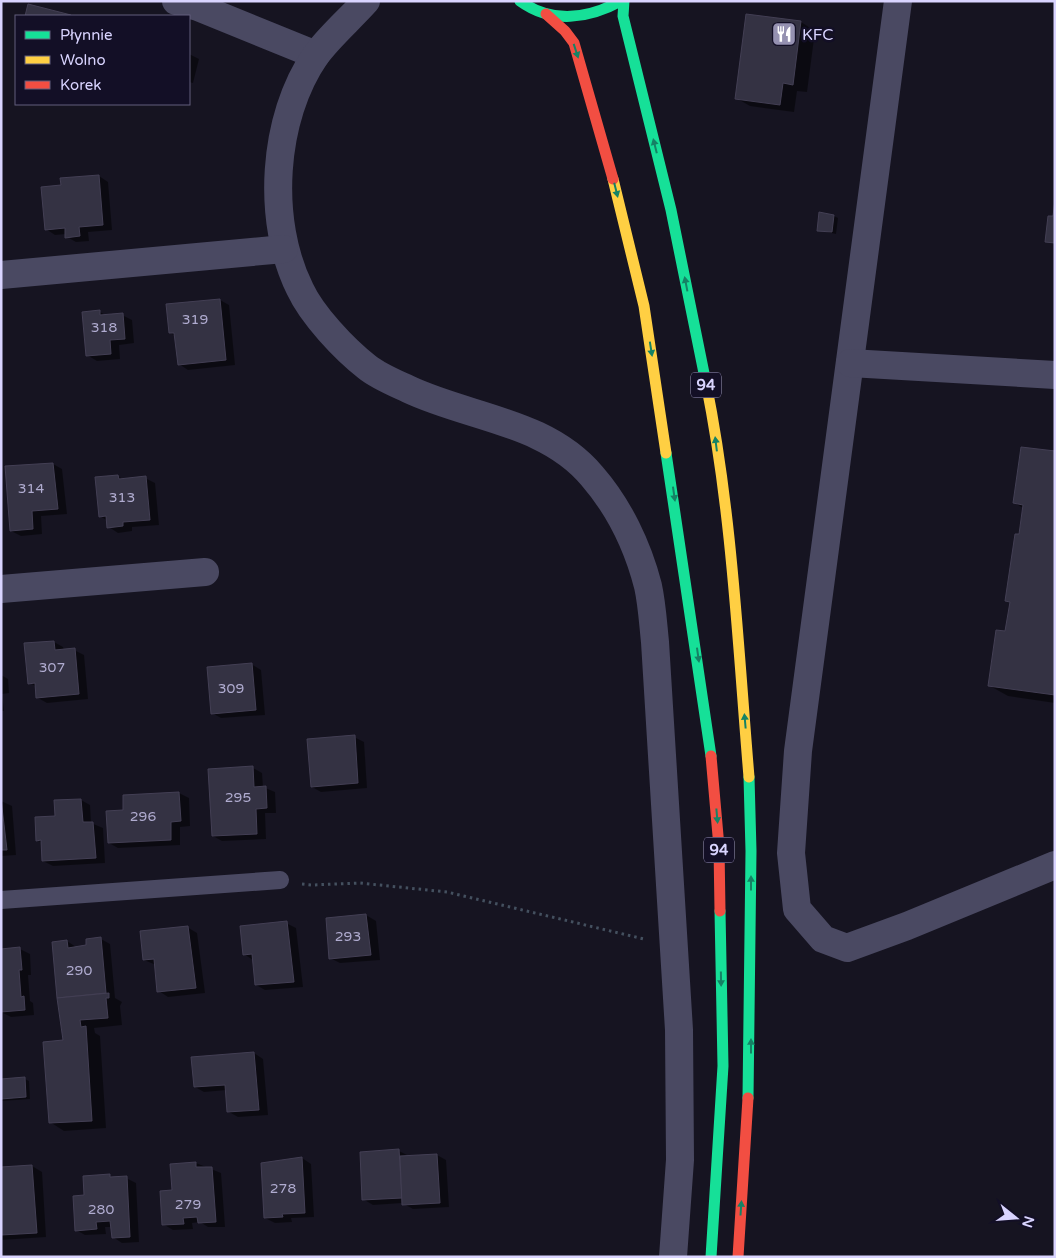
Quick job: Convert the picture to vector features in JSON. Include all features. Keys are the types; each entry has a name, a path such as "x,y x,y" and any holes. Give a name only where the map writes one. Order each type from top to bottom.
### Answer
{"main road":[{"name":"94","path":"520,1 526,6 546,14 573,17 594,14 622,1 623,16 671,210 714,422 732,571 750,785 750,1064 738,1257"},
{"name":"94","path":"546,14 565,31 574,44 604,143 644,306 710,739 719,847 723,1066 711,1257"}],"street":[{"path":"176,1 198,7 316,55"},
{"path":"366,1 316,55 299,88 282,138 278,187 284,250 300,291 327,328 367,368 408,390 442,404 491,417 538,435 567,454 592,475 628,529 648,587 655,642 679,1030 680,1160 673,1257"},
{"path":"898,1 798,751 791,853 797,909 823,939 847,948 907,926 1055,865"},
{"path":"1,275 284,250"},
{"path":"850,363 1055,375"},
{"path":"1,589 205,572"}],"lane":[{"path":"1,900 280,880"}],"path":[{"path":"280,880 312,885 360,883 447,892 650,941"}],"building":[{"path":"28,4 71,15 25,15"},
{"path":"746,14 801,21 793,85 783,83 780,105 735,99"},
{"path":"99,175 103,225 79,227 80,236 65,238 65,228 45,230 41,187 61,185 60,178"},
{"path":"1055,200 1055,243 1045,242 1048,216 1053,216"},
{"path":"819,212 834,215 832,232 817,231"},
{"path":"220,299 226,360 178,365 174,333 169,333 166,304"},
{"path":"100,310 100,315 123,313 125,339 110,340 111,354 86,356 82,312"},
{"path":"1021,447 1055,451 1055,695 988,686 996,630 1005,631 1010,602 1005,601 1015,534 1019,534 1023,505 1013,503"},
{"path":"53,463 58,509 32,511 33,529 10,531 5,466"},
{"path":"118,475 119,479 146,476 150,520 123,522 123,526 107,528 106,516 99,517 95,477"},
{"path":"54,641 55,650 75,648 79,694 36,698 35,683 28,684 24,643"},
{"path":"252,663 256,710 211,714 207,667"},
{"path":"355,735 358,783 311,787 307,739"},
{"path":"253,766 254,787 266,786 267,808 256,809 257,834 212,836 208,769"},
{"path":"179,792 181,821 171,822 171,840 108,843 106,811 123,810 123,795"},
{"path":"1,799 7,850 1,850"},
{"path":"81,799 83,822 93,822 96,858 42,861 41,840 36,841 35,817 55,816 54,800"},
{"path":"366,914 371,955 329,959 326,918"},
{"path":"287,921 294,982 255,985 252,954 243,955 240,926"},
{"path":"188,926 196,988 157,992 154,959 143,960 140,931"},
{"path":"101,937 106,993 57,998 52,942 67,940 68,948 86,945 86,939"},
{"path":"20,947 22,970 19,970 21,997 24,996 25,1010 1,1012 1,949"},
{"path":"109,993 109,998 106,998 108,1018 80,1020 81,1027 86,1026 92,1121 49,1123 43,1042 63,1040 57,998"},
{"path":"254,1052 259,1110 227,1112 225,1085 194,1087 191,1057"},
{"path":"25,1077 26,1097 1,1099 1,1079"},
{"path":"399,1149 402,1198 362,1200 360,1152"},
{"path":"437,1154 440,1203 402,1205 400,1156"},
{"path":"302,1157 305,1213 282,1214 283,1217 264,1218 261,1163"},
{"path":"196,1162 196,1167 212,1167 216,1222 198,1223 197,1217 183,1218 184,1224 162,1225 160,1191 172,1190 170,1164"},
{"path":"32,1165 37,1233 1,1235 1,1167"},
{"path":"110,1174 110,1177 127,1176 130,1237 112,1238 110,1221 96,1222 97,1229 75,1231 73,1196 84,1195 83,1176"}],"traffic: fast":[{"path":"520,1 532,8 557,16 583,15 596,12 621,1"},
{"path":"624,1 623,16 671,210 706,383"},
{"path":"666,453 711,756"},
{"path":"748,1098 751,851 749,777"},
{"path":"711,1257 723,1066 720,911"}],"traffic: slow":[{"path":"613,179 644,306 666,453"},
{"path":"706,383 715,432 728,530 749,777"}],"traffic: jam":[{"path":"546,14 565,31 574,43 613,179"},
{"path":"711,756 719,847 720,911"},
{"path":"738,1257 748,1098"}],"place":[{"name":"KFC","path":"784,34"}]}
